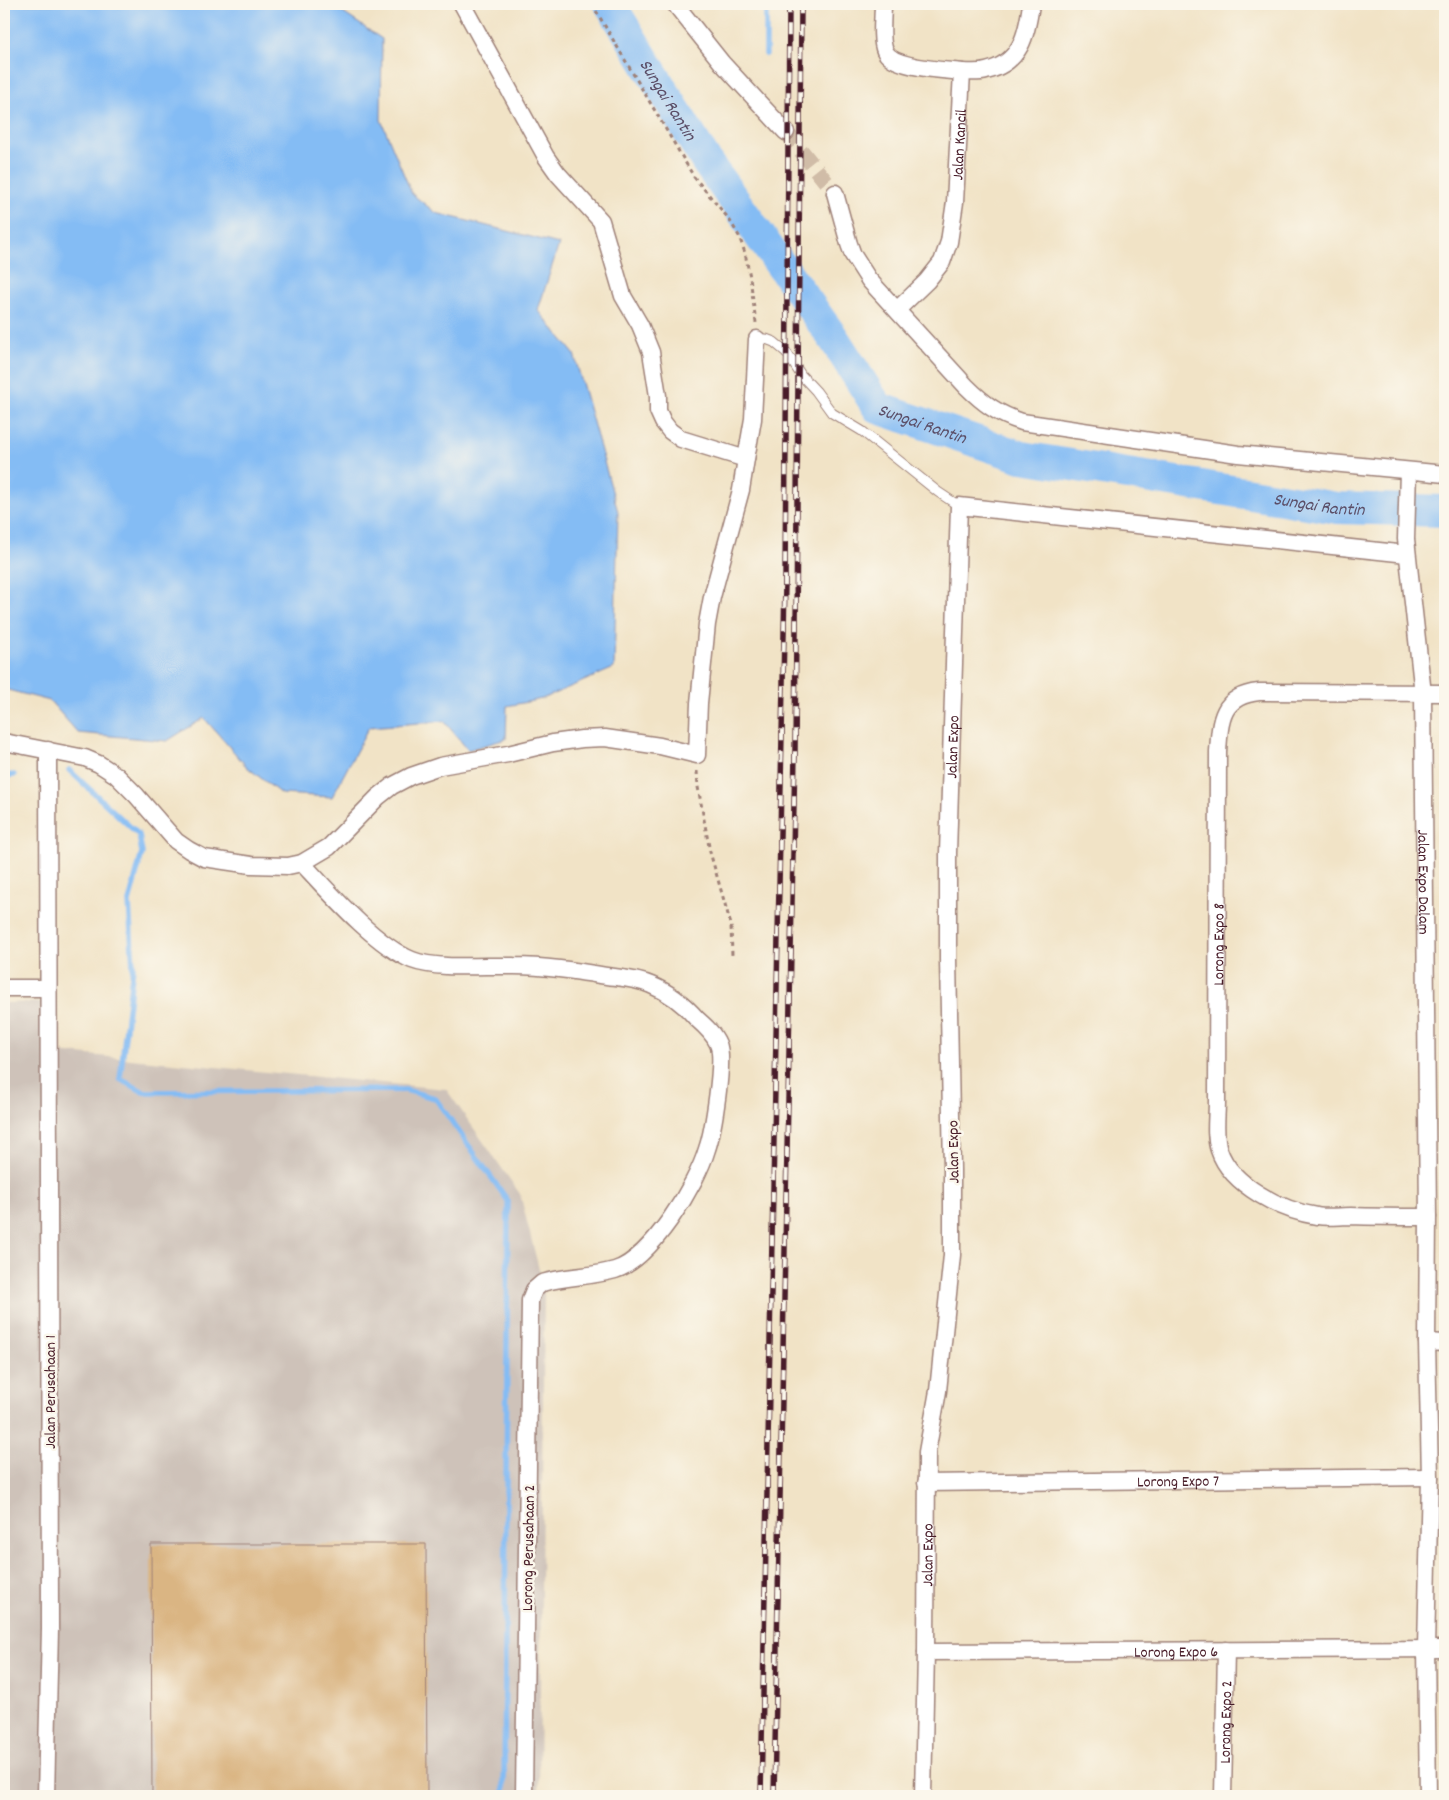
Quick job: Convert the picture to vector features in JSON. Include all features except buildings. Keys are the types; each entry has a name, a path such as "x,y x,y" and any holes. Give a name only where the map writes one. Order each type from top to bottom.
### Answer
{"street":[{"path":"462,4 546,157 558,174 601,221 623,296 640,325 650,352 658,396 658,411 663,422 670,431 681,439 746,460"},
{"path":"675,4 722,63 786,132"},
{"path":"883,4 883,43 889,58 906,64 962,72 985,72 1000,66 1012,58 1020,48 1027,30 1031,4"},
{"name":"Jalan Kancil","path":"897,310 942,262 949,242 954,202 962,72"},
{"path":"835,192 848,244 869,280 982,402 1004,416 1022,422 1238,454 1445,474"},
{"path":"4,742 85,758 99,764 116,775 176,841 204,858 252,865 288,866 302,863 329,847 378,797 392,786 411,776 440,766 508,754 554,743 605,738 652,744 697,755 699,703 706,624 737,505 746,460 753,419 758,340"},
{"name":"Jalan Expo Dalam","path":"1408,471 1406,547 1423,694 1428,1217 1427,1342 1430,1477 1426,1648 1428,1796"},
{"path":"959,506 1406,547"},
{"name":"Jalan Expo","path":"923,1796 927,1452 938,1391 952,1254 948,863 959,506"},
{"name":"Lorong Expo 8","path":"1428,1217 1318,1216 1282,1206 1249,1187 1236,1176 1220,1152 1216,1125 1218,1101 1218,752 1220,725 1224,712 1233,700 1245,693 1445,693"},
{"name":"Jalan Perusahaan 1","path":"46,1796 50,1629 48,750"},
{"name":"Lorong Perusahaan 2","path":"302,863 356,919 400,954 414,960 449,965 543,967 636,980 668,994 694,1015 710,1031 719,1045 720,1059 710,1141 705,1156 682,1202 644,1250 629,1263 615,1270 542,1283 534,1290 530,1300 524,1796"},
{"path":"4,988 48,988"},
{"path":"1427,1342 1445,1343"},
{"name":"Lorong Expo 7","path":"926,1483 1430,1477"},
{"name":"Lorong Expo 6","path":"926,1652 1445,1649"},
{"name":"Lorong Expo 2","path":"1224,1796 1226,1650"}],"lane":[{"path":"758,340 766,339 774,342 786,352 801,375 816,391 832,413 862,431 938,492 959,506"}],"path":[{"path":"592,4 694,177 729,220 739,236 750,277 758,340"},
{"path":"697,755 698,786 710,852 731,925 732,955"}],"shaded area":[{"path":"53,1002 57,1052 446,1089 520,1194 544,1289 539,1796 4,1796 4,1003"}],"water":[{"path":"4,4 330,4 382,39 381,120 412,194 436,213 559,244 538,310 574,354 618,512 614,668 542,699 507,706 506,739 468,750 444,721 369,727 332,797 281,794 247,767 204,718 167,741 78,733 50,701 4,689"}],"waterway":[{"name":"Sungai Rantin","path":"610,4 708,164 834,339 878,408 1022,457 1337,508 1445,511"},
{"path":"766,4 766,54"},
{"path":"69,770 139,835 142,853 129,902 133,967 120,1079 144,1092 405,1090 435,1098 508,1201 504,1796"},
{"path":"4,776 14,775"}],"tunnel":[{"path":"786,132 835,193"}],"railway":[{"path":"761,1796 785,583 789,4"},
{"path":"774,1796 795,754 801,4"}]}
